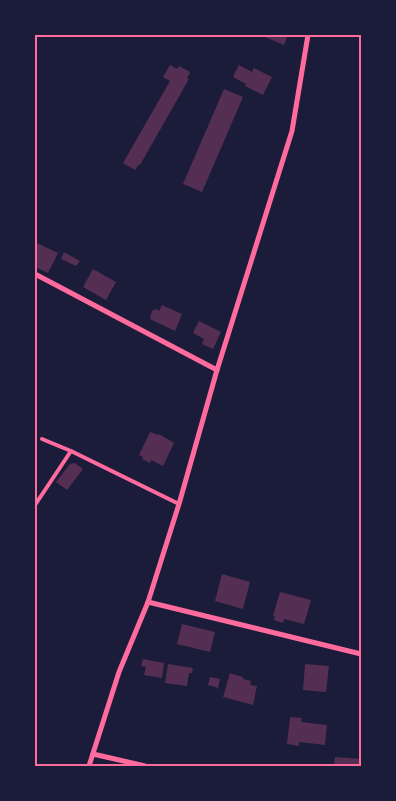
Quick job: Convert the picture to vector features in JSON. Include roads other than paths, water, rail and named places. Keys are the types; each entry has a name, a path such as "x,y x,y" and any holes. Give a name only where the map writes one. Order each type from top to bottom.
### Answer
{"street":[{"path":"89,766 119,672 148,602 180,504 217,370 292,131 308,35"},
{"path":"35,274 217,370"},
{"path":"148,602 361,654"},
{"path":"94,754 146,766"}],"lane":[{"path":"42,439 71,451 180,504"},
{"path":"35,505 71,451"}]}
